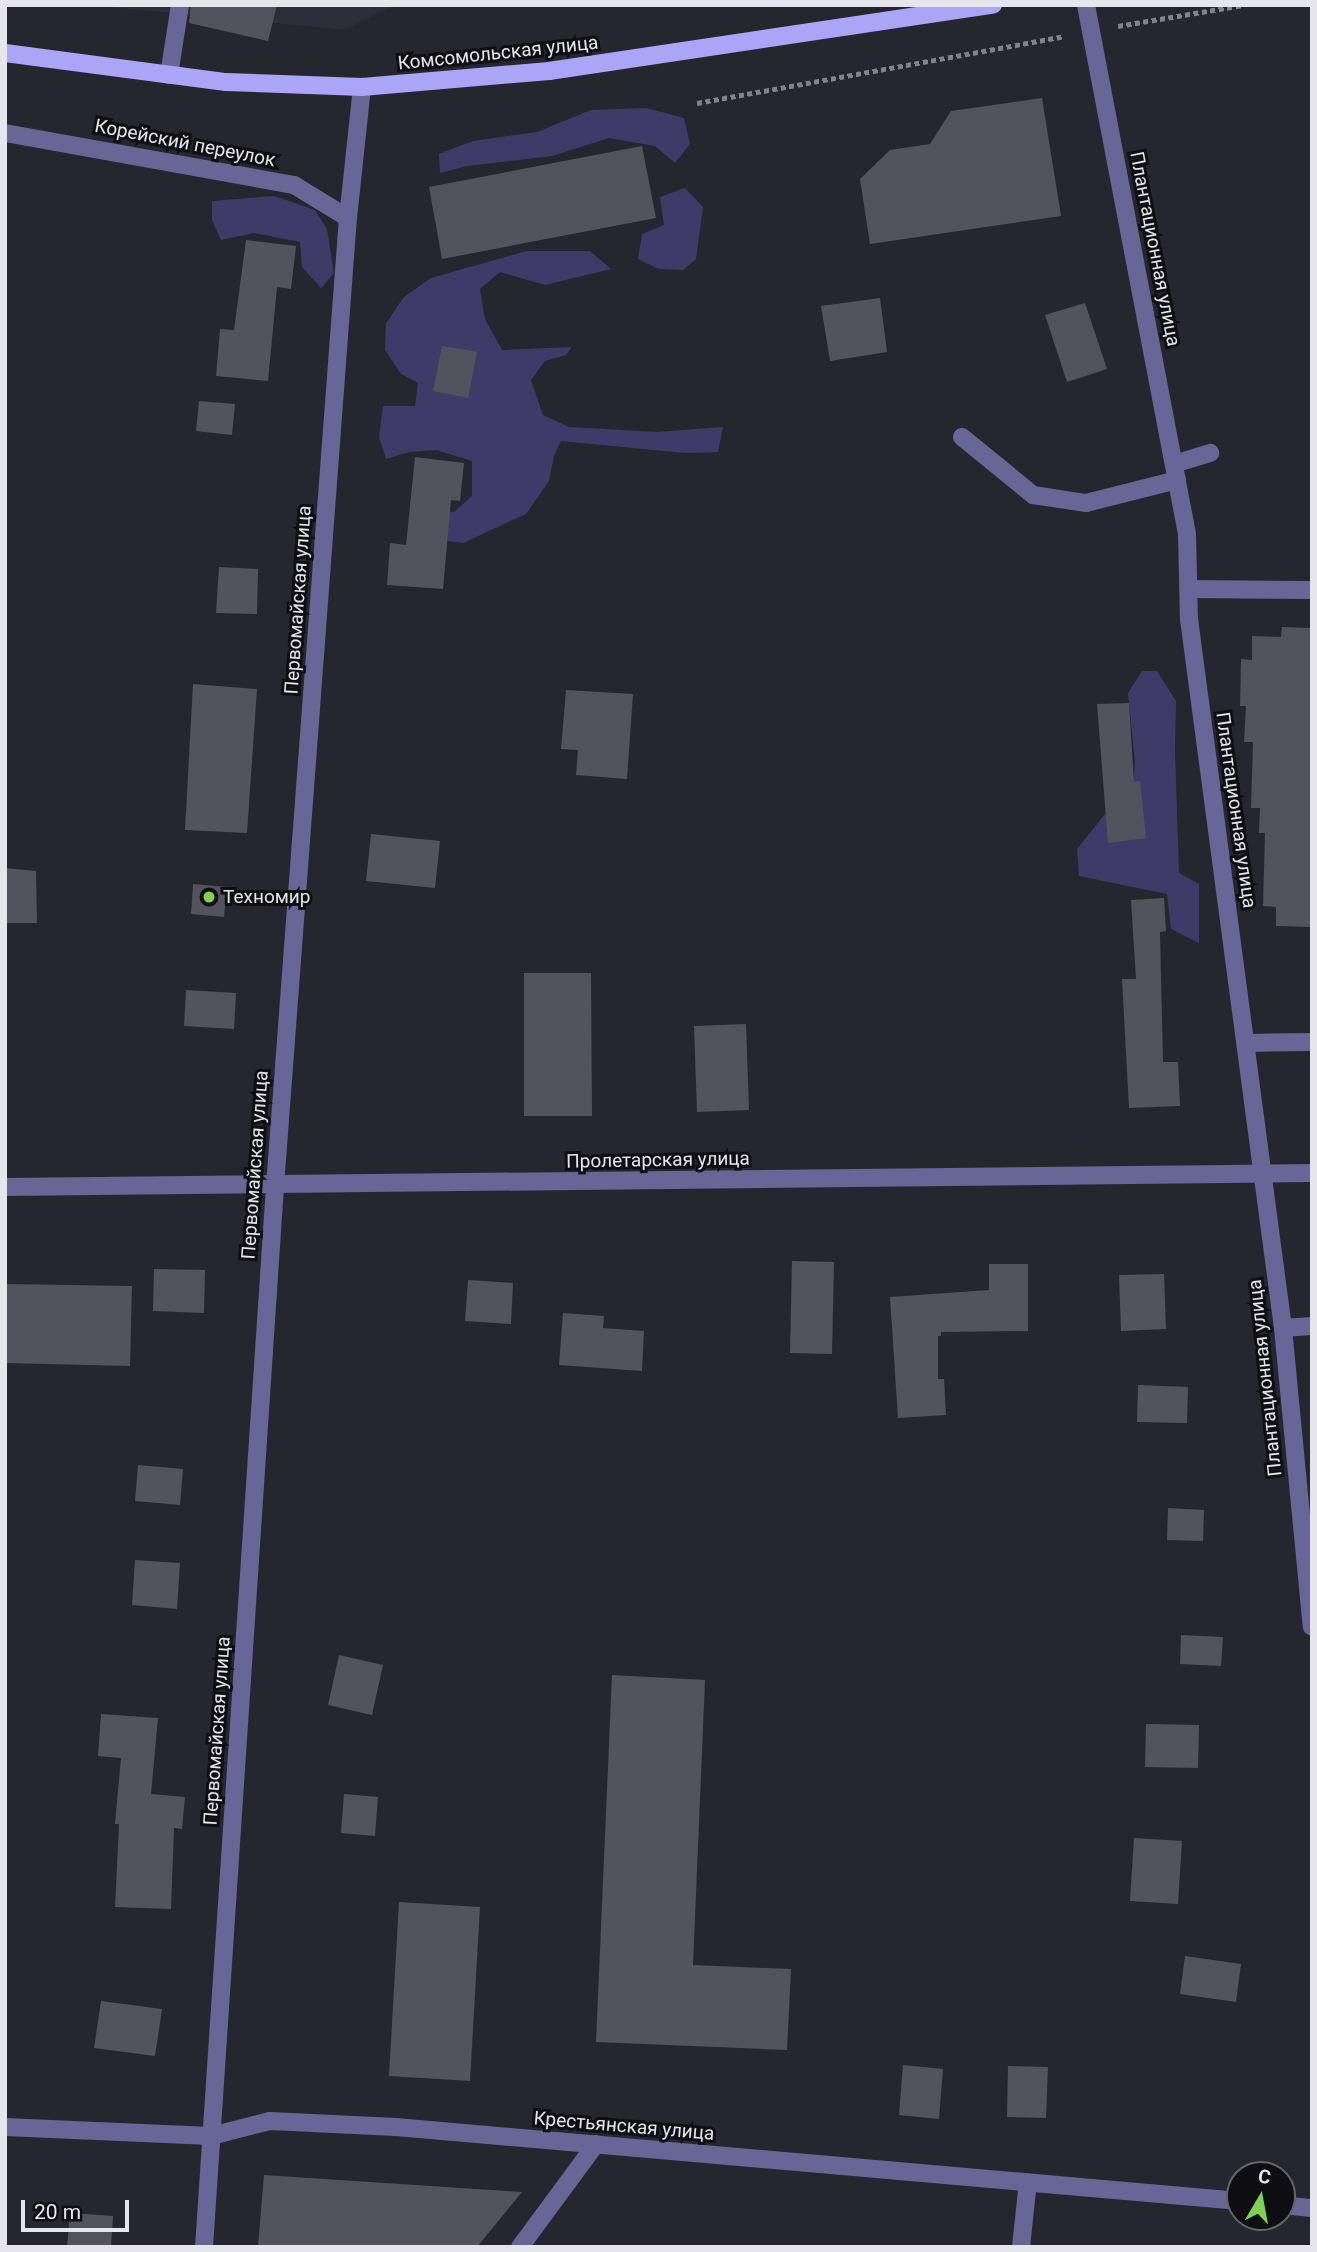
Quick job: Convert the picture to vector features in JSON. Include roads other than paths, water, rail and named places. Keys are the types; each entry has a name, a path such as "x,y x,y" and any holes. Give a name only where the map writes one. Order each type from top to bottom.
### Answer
{"main road":[{"name":"Комсомольская улица","path":"5,53 226,82 362,87 549,71 993,5"}],"street":[{"path":"169,75 180,5"},
{"name":"Плантационная улица","path":"1086,5 1187,534 1189,619 1283,1328 1312,1627"},
{"name":"Первомайская улица","path":"204,2247 275,1186 348,218 362,87"},
{"name":"Корейский переулок","path":"5,133 295,185 348,218"},
{"path":"962,437 1033,495 1086,503 1176,472 1210,453"},
{"path":"1189,589 1312,590"},
{"path":"1245,1043 1312,1042"},
{"name":"Пролетарская улица","path":"5,1187 1312,1173"},
{"path":"1283,1328 1312,1326"},
{"name":"Крестьянская улица","path":"5,2127 211,2136 270,2120 596,2144 1226,2201"},
{"path":"520,2247 596,2144"},
{"path":"1021,2247 1028,2182"}],"place":[{"name":"Техномир","path":"209,897"}]}
